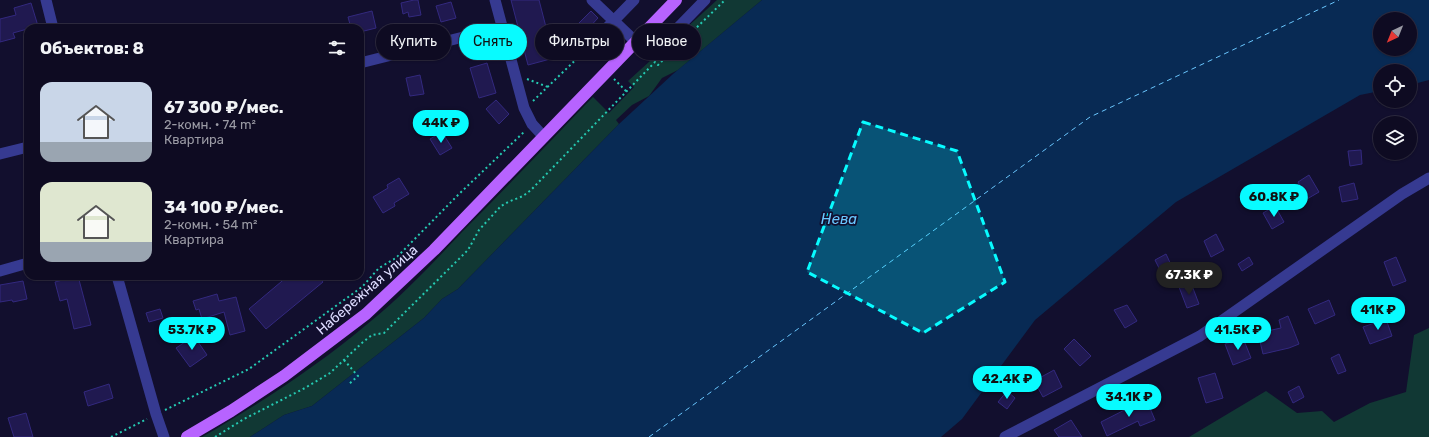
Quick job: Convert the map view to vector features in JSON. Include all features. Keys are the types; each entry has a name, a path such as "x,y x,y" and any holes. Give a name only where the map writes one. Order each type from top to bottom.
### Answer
{"main road":[{"name":"Набережная улица","path":"651,24 670,2"},
{"name":"Набережная улица","path":"187,437 231,411 284,376 366,314 434,250 632,45"}],"street":[{"path":"46,0 52,24"},
{"path":"495,0 502,24"},
{"path":"592,0 632,36"},
{"path":"611,24 634,0"},
{"path":"682,24 705,0"},
{"path":"364,62 459,38"},
{"path":"512,60 524,108 532,124 544,137"},
{"path":"0,154 24,148"},
{"path":"1005,437 1200,336 1402,194 1429,178"},
{"path":"0,271 24,264"},
{"path":"118,280 156,414 164,437"}],"path":[{"path":"215,437 244,419 305,388 330,373 372,335 384,333 468,250 479,230 502,206 523,196 531,190 655,62 658,65 725,0"},
{"path":"524,108 536,100 575,60"},
{"path":"515,71 528,80 548,87"},
{"path":"111,437 249,369 362,288 379,268 396,258 458,195 532,124"},
{"path":"344,360 358,376 349,384"}],"highlighted area":[{"path":"863,122 957,151 1005,282 923,333 807,272"}],"green space":[{"path":"717,0 762,0 701,51 701,24 691,24"},
{"path":"651,60 690,60 678,70 662,78 649,96 632,105 616,120 619,124 458,289 442,299 424,318 312,406 284,415 250,437 202,437 268,397 310,368 383,311 429,267 593,97 609,113 634,87 628,81"},
{"path":"1429,328 1429,437 1189,437 1266,391 1297,413 1322,411 1334,422 1370,403 1406,392 1414,335"}],"water":[{"name":"Нева","path":"762,0 1429,0 1429,80 1417,83 1417,64 1373,64 1373,92 1360,95 1176,202 1035,320 962,419 941,437 250,437 284,415 312,406 424,318 442,299 458,289 619,124 690,60 701,60 701,51"}],"building":[{"path":"418,0 421,15 409,17 408,12 403,14 401,3"},
{"path":"511,0 539,0 545,24 535,24 535,60 547,60 528,65 527,24 517,24"},
{"path":"451,2 456,18 441,22 436,6"},
{"path":"31,3 37,24 24,24 24,30 13,33 15,38 0,42 0,19 16,15 14,8"},
{"path":"372,11 376,28 364,31 364,24 350,24 348,17"},
{"path":"591,11 598,18 592,24 578,24"},
{"path":"487,63 496,93 479,98 470,68"},
{"path":"420,75 424,94 410,96 406,78"},
{"path":"496,100 509,114 499,124 486,109"},
{"path":"442,132 452,148 440,155 430,139"},
{"path":"1361,150 1362,164 1350,166 1348,151"},
{"path":"1309,175 1319,192 1307,199 1298,182"},
{"path":"399,178 409,194 394,203 395,206 383,213 373,197 388,188 387,185"},
{"path":"1354,183 1358,199 1342,202 1339,187"},
{"path":"1275,206 1284,222 1272,229 1263,213"},
{"path":"1216,234 1224,250 1211,257 1204,241"},
{"path":"1166,254 1174,271 1163,276 1155,260"},
{"path":"1249,257 1253,264 1242,271 1238,264"},
{"path":"1396,257 1406,281 1393,286 1384,262"},
{"path":"63,280 79,280 91,325 74,329 67,299 60,301 55,282"},
{"path":"283,280 321,280 323,282 266,329 249,309"},
{"path":"23,281 27,299 13,302 12,300 0,302 0,285"},
{"path":"1191,283 1199,304 1187,308 1179,287"},
{"path":"217,294 219,301 236,297 245,331 230,335 224,312 202,319 199,309 196,310 193,301"},
{"path":"1329,300 1335,315 1315,324 1308,309"},
{"path":"1127,305 1137,321 1125,328 1114,310"},
{"path":"160,309 163,318 149,322 146,313"},
{"path":"1288,316 1299,344 1263,354 1258,333 1281,328 1279,320"},
{"path":"1386,319 1392,336 1370,344 1363,327"},
{"path":"194,336 207,355 190,367 176,348"},
{"path":"1243,338 1251,358 1233,365 1225,344"},
{"path":"1074,339 1091,356 1080,366 1064,349"},
{"path":"1339,354 1346,371 1338,374 1331,358"},
{"path":"1054,370 1062,387 1043,397 1034,381"},
{"path":"1215,373 1223,398 1206,403 1198,378"},
{"path":"109,384 113,398 88,406 84,392"},
{"path":"1299,386 1304,397 1293,403 1288,392"},
{"path":"1007,391 1015,398 1007,409 998,402"},
{"path":"1146,399 1155,420 1140,426 1138,421 1107,436 1101,422"},
{"path":"26,413 33,437 14,437 8,418"},
{"path":"1071,420 1082,437 1059,437 1054,430"}],"ferry route":[{"path":"649,437 1090,117 1339,0"}]}
